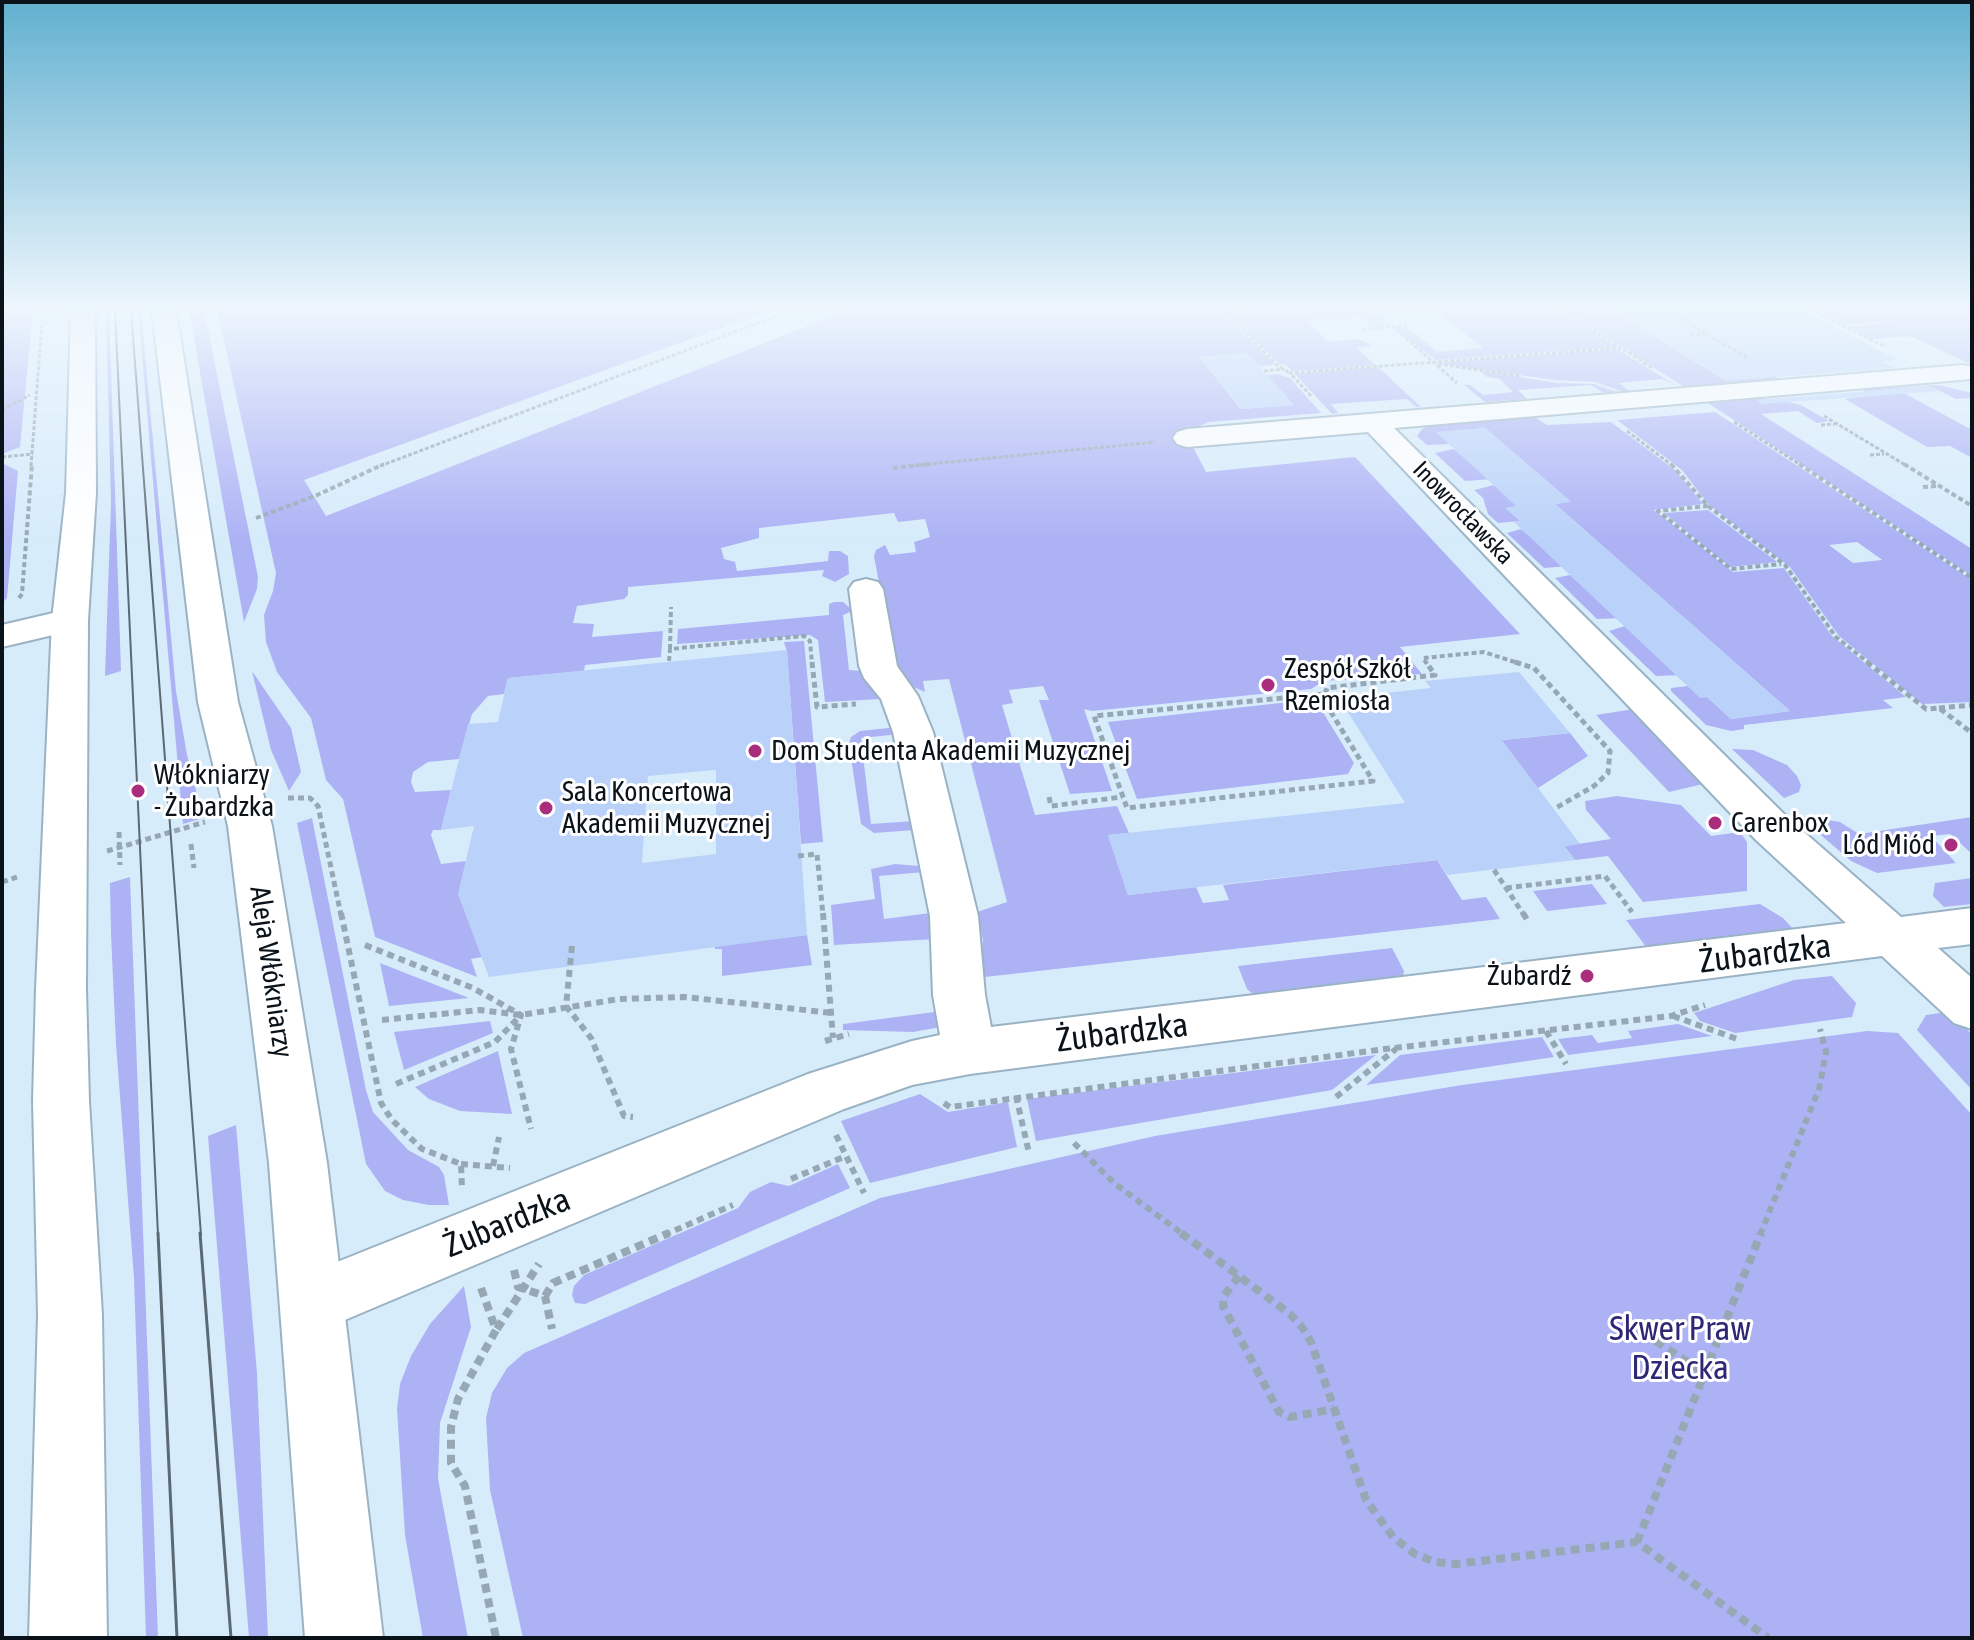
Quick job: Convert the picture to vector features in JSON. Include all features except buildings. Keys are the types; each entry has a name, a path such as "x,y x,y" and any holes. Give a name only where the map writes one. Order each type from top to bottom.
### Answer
{"main road":[{"path":"68,1638 70,1315 61,1101 63,864 70,620 81,493 82,387"},
{"name":"Aleja Włókniarzy","path":"175,387 218,702 246,810 298,1163 314,1302 344,1638"},
{"name":"Inowrocławska","path":"1798,387 1489,411 1379,423 1380,429 1772,829 1972,1008"},
{"path":"1187,438 1379,423"},
{"path":"866,589 878,666 883,678 901,701 913,732 954,916 959,995 970,1052"},
{"path":"2,636 70,620"},
{"name":"Żubardzka","path":"314,1302 491,1250 827,1091 912,1063 970,1052 1972,926"}],"path":[{"path":"2,636 7,611 22,594 38,387"},
{"path":"256,518 315,496 419,449 587,387"},
{"path":"1302,387 1319,405"},
{"path":"1460,387 1489,411"},
{"path":"1682,387 1972,578"},
{"path":"2,410 30,395"},
{"path":"1591,403 1678,470 1708,506 1782,564 1836,637 1926,709 1972,705"},
{"path":"1816,412 1972,506"},
{"path":"1821,425 1836,423"},
{"path":"893,468 1187,438"},
{"path":"2,457 33,454"},
{"path":"1870,455 1885,454"},
{"path":"1923,487 1938,486"},
{"path":"1708,506 1658,511 1731,569 1782,564"},
{"path":"669,661 671,607"},
{"path":"670,649 804,636 810,641 817,707 901,701"},
{"path":"1325,694 1094,716 1127,808 1373,781 1323,699 1325,694 1327,688 1435,675 1423,658 1484,652 1534,668 1610,751 1608,773 1594,786 1554,809"},
{"path":"1939,708 1972,733"},
{"path":"2,882 295,796 310,798 318,806 381,1103 392,1120 422,1149 461,1164 461,1186 491,1250 518,1287 545,1296"},
{"path":"1049,797 1051,806 1122,797"},
{"path":"119,832 120,865"},
{"path":"191,844 194,868"},
{"path":"798,856 817,854 833,1038"},
{"path":"1494,870 1529,923"},
{"path":"1506,888 1605,876 1632,912"},
{"path":"365,945 473,988 521,1015"},
{"path":"572,946 566,1006 591,1038 624,1116 630,1118 645,1112"},
{"path":"382,1020 480,1010 521,1015 619,999 684,997 833,1013"},
{"path":"932,1095 950,1107 1016,1096 1671,1016 1717,1001"},
{"path":"396,1084 495,1042 521,1015"},
{"path":"521,1015 511,1049 531,1129"},
{"path":"1671,1016 1740,1040"},
{"path":"1637,1542 1819,1089 1826,1052 1820,1029"},
{"path":"1546,1031 1566,1064"},
{"path":"818,1044 842,1034 856,1034"},
{"path":"1336,1097 1397,1049"},
{"path":"1016,1096 1029,1153"},
{"path":"831,1124 864,1193"},
{"path":"1074,1143 1114,1183 1302,1327 1311,1342 1366,1500 1393,1537 1415,1554 1435,1562 1456,1564 1637,1542 1768,1638"},
{"path":"791,1179 846,1156"},
{"path":"552,1329 545,1296 553,1283 733,1205"},
{"path":"491,1250 484,1301 496,1330 458,1399 451,1427 451,1463 465,1486 496,1638"},
{"path":"1239,1276 1224,1296 1223,1306 1279,1412 1290,1417 1334,1409"},
{"path":"1643,1333 1705,1373"},
{"path":"1231,1344 1241,1340"}],"green space":[{"path":"2,387 26,387 20,447 2,454"},
{"path":"108,387 112,387 121,671 105,676 111,503"},
{"path":"145,387 148,387 176,691 187,755 203,818 183,824"},
{"path":"202,387 219,387 258,577 257,589 244,622"},
{"path":"234,387 560,387 304,480 326,516 654,387 1223,387 1241,409 1293,405 1277,387 1298,387 1321,413 1209,422 1185,432 1206,472 1355,457 1520,634 1400,647 1422,674 1324,681 1311,689 1092,711 1084,709 1112,791 1070,794 1039,700 1049,700 1043,686 1009,690 1013,703 1002,705 1035,815 1117,806 1129,833 1108,835 1128,895 1196,887 1203,903 1229,900 1223,885 1437,860 1462,900 1486,897 1500,919 976,978 983,940 980,926 968,915 1007,902 949,679 923,681 925,692 905,683 895,669 874,556 876,550 885,545 890,555 916,552 914,542 930,537 925,519 898,522 894,513 759,528 759,538 721,548 724,559 735,562 737,571 828,561 829,551 840,551 848,556 849,574 835,582 822,576 824,570 628,587 628,595 624,599 577,606 573,623 594,624 592,637 663,631 661,657 585,665 584,671 508,678 504,694 488,696 472,714 459,759 428,762 413,772 411,782 415,792 451,790 441,830 433,830 431,835 441,864 466,861 482,957 471,959 477,977 375,937 343,799 326,780 311,718 277,672 266,642 264,615 276,573"},
{"path":"1307,387 1399,387 1421,407 1416,407 1407,399 1331,404 1338,413 1332,414"},
{"path":"1466,387 1472,387 1483,395 1513,392 1508,387 1569,387 1518,390 1527,399 1485,402"},
{"path":"1593,387 1617,392 1604,393"},
{"path":"1608,387 1623,387 1629,391"},
{"path":"1945,387 1972,393 1972,398 1956,399 1936,389 1902,392 1972,430 1972,458 1950,446 1927,447 1845,399 1868,396 1863,390"},
{"path":"1775,399 1801,405 1829,421 1817,423 1798,411 1761,414 1972,549 1972,576 1708,403"},
{"path":"1715,412 1972,580 1972,702 1922,704 1839,636 1790,567 1708,504 1682,470 1617,420","holes":["1857,542 1882,560 1853,563 1829,545"]},
{"path":"1533,416 1547,425 1611,422 1676,471 1703,504 1654,510 1733,572 1784,568 1832,636 1906,697 1883,700 1893,708 1744,725 1744,729 1731,731 1706,725 1671,688 1688,686 1707,697 1731,719 1790,711 1555,504 1570,501 1485,428 1443,432 1449,444 1427,445 1417,436 1422,429 1434,424"},
{"path":"1454,449 1462,456 1467,455 1493,479 1465,481 1435,453"},
{"path":"2,463 18,471 7,598 2,603"},
{"path":"1494,485 1522,506 1506,508 1520,521 1498,523 1488,514 1483,498 1474,490"},
{"path":"1708,510 1777,562 1730,567 1664,513"},
{"path":"1521,529 1568,566 1544,568 1507,533"},
{"path":"1570,575 1623,618 1597,619 1555,578"},
{"path":"843,602 850,608 850,612 843,615 849,670 863,671 881,699 825,702 818,640 810,635 677,644 678,629 829,615 829,604"},
{"path":"1625,626 1684,675 1656,676 1609,631"},
{"path":"804,641 823,842 801,844 784,642"},
{"path":"252,671 291,728 301,772 289,791 271,750"},
{"path":"1308,700 1318,704 1354,763 1348,774 1137,799 1108,722"},
{"path":"1634,709 1703,784 1669,792 1596,715"},
{"path":"898,727 900,734 861,738 871,824 914,821 915,830 874,833 861,824 849,744 851,737 860,731"},
{"path":"1570,733 1588,756 1538,788 1500,792 1466,744"},
{"path":"1732,749 1753,750 1787,765 1801,785 1799,792 1784,798"},
{"path":"1617,796 1681,805 1711,836 1740,832 1747,842 1747,891 1643,902 1608,856 1575,860 1564,846 1611,839 1586,810 1585,801"},
{"path":"1806,816 1840,822 1859,834 1972,817 1972,854 1950,834 1931,836 1956,863 1877,873 1851,861 1801,818"},
{"path":"312,818 373,1112 408,1150 439,1167 444,1175 449,1205 403,1200 385,1191 366,1164 297,823"},
{"path":"895,864 919,866 924,872 879,876 884,919 930,913 935,939 834,945 831,905 875,899 871,869"},
{"path":"130,877 158,1638 146,1638 134,1278 111,934 110,883"},
{"path":"1972,878 1972,904 1944,907 1933,896 1935,883"},
{"path":"1592,884 1607,904 1547,911 1533,891"},
{"path":"1760,904 1783,918 1794,930 1647,948 1626,920"},
{"path":"807,935 812,965 722,976 722,949 715,949 715,946"},
{"path":"1392,948 1404,971 1403,977 1254,995 1247,989 1238,966"},
{"path":"380,963 469,998 389,1006"},
{"path":"1832,976 1856,1003 1852,1017 1735,1033 1700,1021 1694,1013 1794,980"},
{"path":"942,1011 941,1027 913,1032 843,1030 843,1024"},
{"path":"1947,1012 1972,1034 1972,1090 1917,1030 1926,1015"},
{"path":"490,1021 493,1033 404,1070 394,1032"},
{"path":"1678,1024 1712,1036 1568,1055 1558,1039 1592,1035 1598,1043 1632,1038 1628,1031"},
{"name":"Skwer Praw Dziecka","path":"1867,1031 1898,1033 1972,1115 1972,1638 523,1638 490,1490 486,1418 492,1393 507,1368 524,1353 880,1198 1155,1136 1462,1085"},
{"path":"1542,1037 1554,1057 1366,1085 1400,1055"},
{"path":"498,1051 512,1114 460,1111 429,1099 415,1087"},
{"path":"1376,1055 1332,1090 1036,1141 1027,1099"},
{"path":"920,1094 948,1112 1008,1102 1017,1147 870,1183 841,1121"},
{"path":"236,1125 257,1373 268,1638 249,1638 208,1136"},
{"path":"838,1164 850,1188 585,1304 575,1303 572,1295 574,1286 584,1275 738,1208 750,1192 771,1182 789,1186"},
{"path":"464,1286 471,1327 440,1423 438,1479 468,1638 423,1638 405,1535 397,1409 400,1384 411,1356 430,1324"}],"tram line":[{"path":"119,387 158,1235"},
{"path":"137,387 201,1235"},
{"path":"158,1233 177,1638"},
{"path":"200,1233 231,1638"}],"place":[{"name":"Zespół Szkół Rzemiosła","path":"1268,685"},
{"name":"Dom Studenta Akademii Muzycznej","path":"755,751"},
{"name":"Włókniarzy - Żubardzka","path":"138,791"},
{"name":"Sala Koncertowa Akademii Muzycznej","path":"546,808"},
{"name":"Carenbox","path":"1715,823"},
{"name":"Lód Miód","path":"1951,845"},
{"name":"Żubardź","path":"1587,976"}]}
